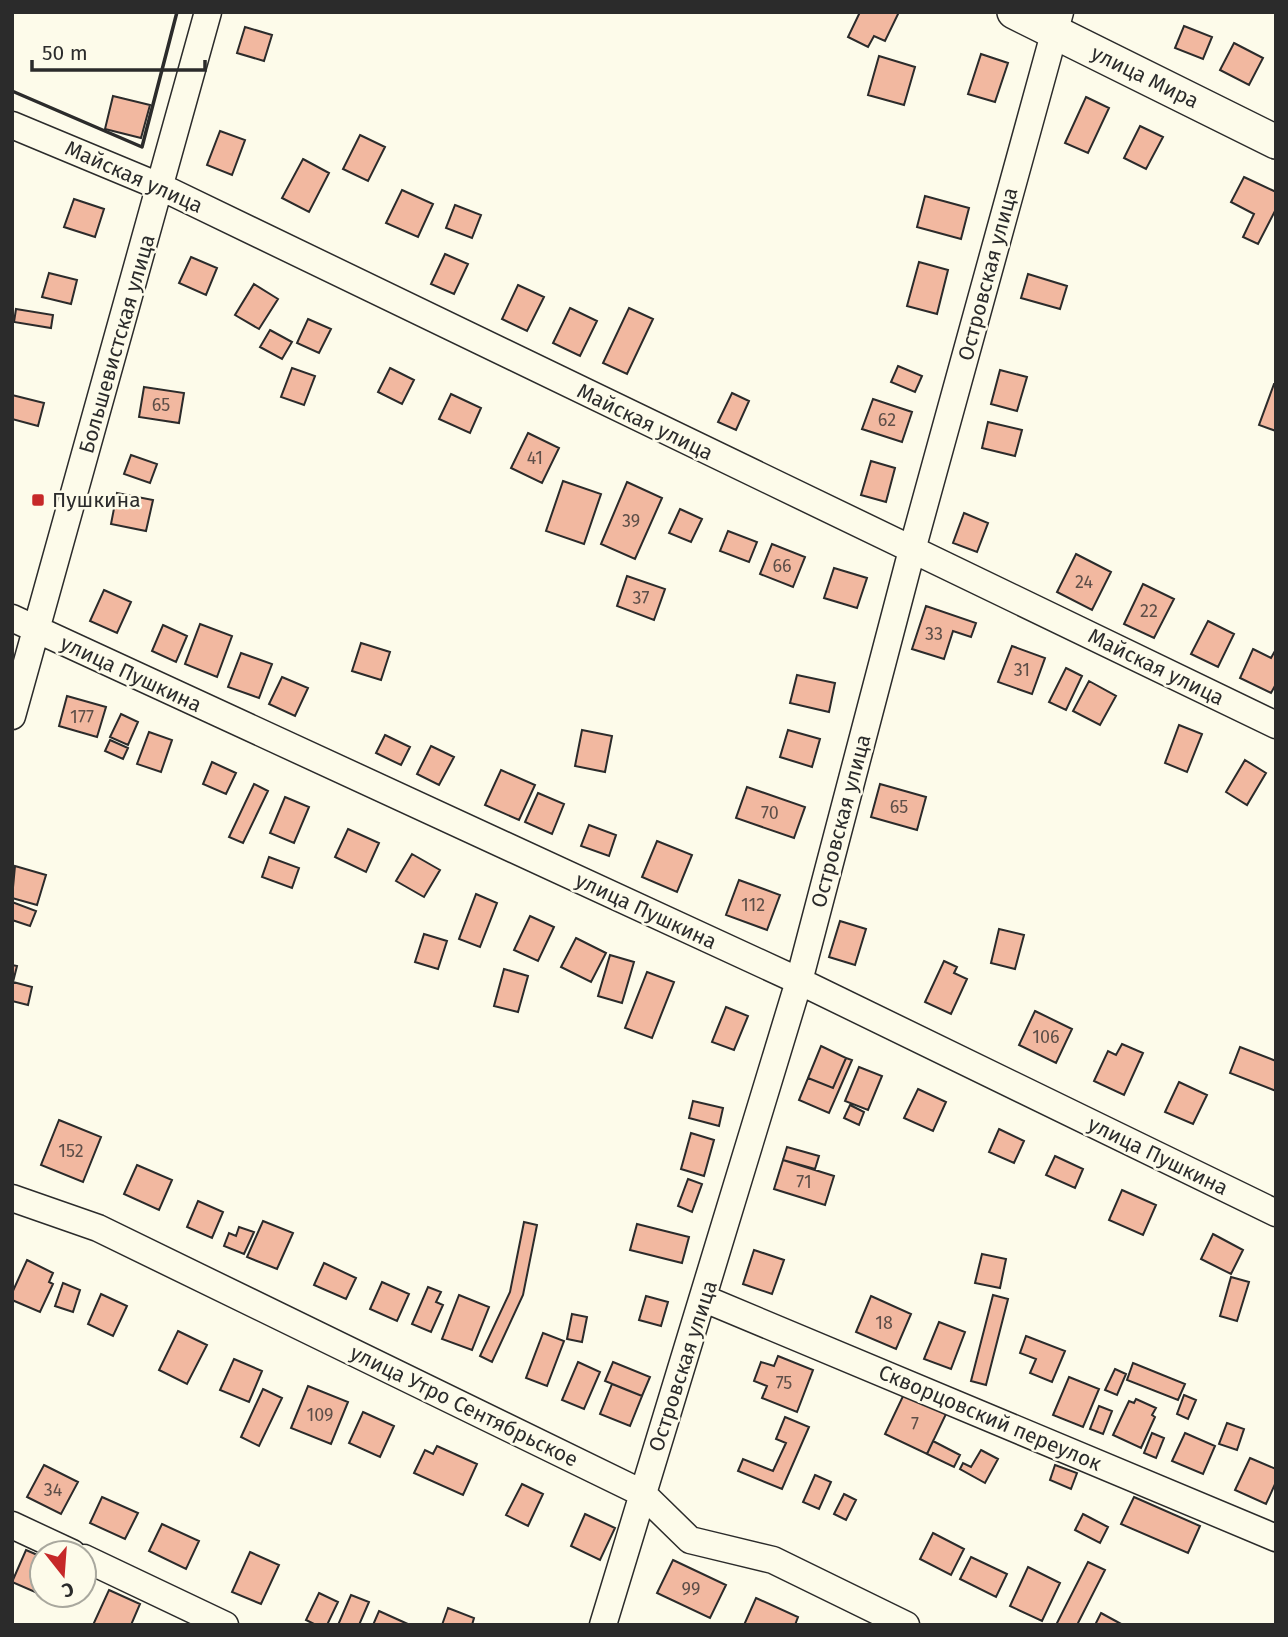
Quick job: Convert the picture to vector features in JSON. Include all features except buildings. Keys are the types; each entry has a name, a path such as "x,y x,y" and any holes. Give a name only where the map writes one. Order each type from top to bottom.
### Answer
{"main road":[{"name":"улица Мира","path":"1014,12 1057,22 1276,142"}],"street":[{"name":"Большевистская улица","path":"12,716 208,12"},
{"name":"Островская улица","path":"603,1625 642,1493 705,1299 799,981 912,550 1057,22"},
{"name":"Майская улица","path":"12,125 161,187 1276,725"},
{"name":"улица Пушкина","path":"12,618 799,981 1276,1213"},
{"name":"улица Утро Сентябрьское","path":"12,1198 98,1228 642,1493 690,1540 773,1560 906,1625"},
{"name":"Скворцовский переулок","path":"705,1299 1276,1538"},
{"path":"12,1525 42,1539"},
{"path":"98,1565 225,1625"}],"wall":[{"path":"12,91 142,147 177,12"}],"place":[{"name":"Пушкина","path":"38,500"}]}
